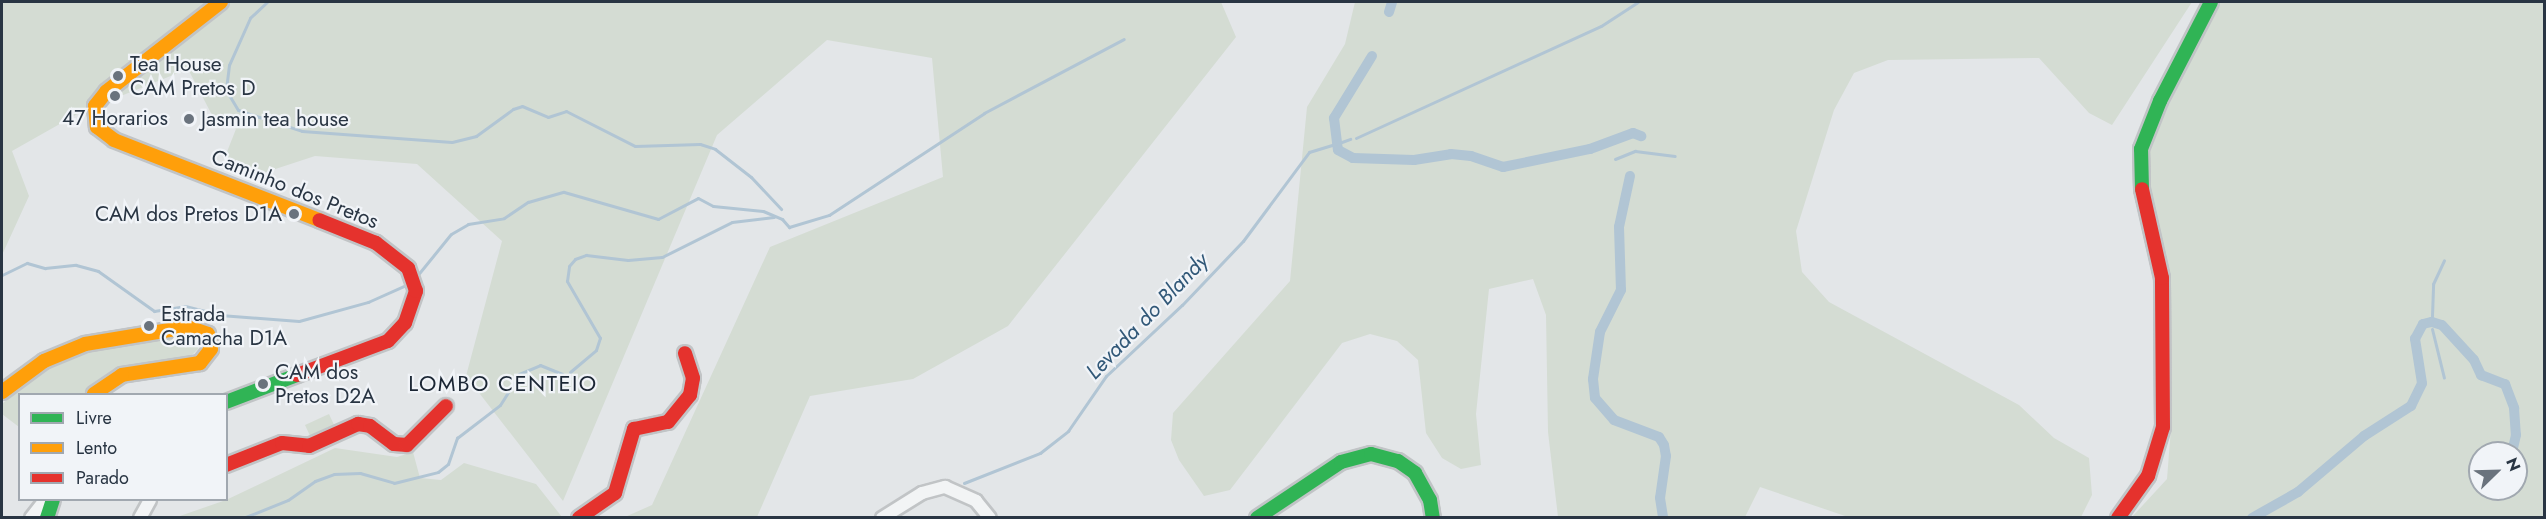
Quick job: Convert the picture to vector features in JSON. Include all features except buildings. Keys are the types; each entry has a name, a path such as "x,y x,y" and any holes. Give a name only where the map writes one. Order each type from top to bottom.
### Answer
{"main road":[{"name":"Caminho dos Pretos","path":"221,2 106,92 95,106 97,127 114,140 376,243 400,259 414,276 412,311 388,341 228,401"},
{"path":"2118,518 2148,476 2163,427 2162,278 2141,185 2141,149 2160,101 2211,2"},
{"path":"2,392 44,361 85,344 188,327 208,333 212,350 201,363 122,375 95,393"},
{"path":"579,518 615,493 634,429 668,422 690,394 693,378 685,354"},
{"path":"228,464 282,443 309,446 358,424 369,426 394,444 406,445 418,438 446,406"},
{"path":"1257,518 1341,462 1371,454 1398,461 1415,473 1430,500 1433,518"},
{"path":"47,518 53,501"}],"street":[{"path":"882,518 922,493 945,487 976,501 990,518"},
{"path":"31,518 44,501"},
{"path":"140,518 149,501"}],"shaded area":[{"path":"2,2 1221,2 1236,37 1008,326 913,379 810,396 757,517 625,517 652,505 770,247 943,177 932,58 827,40 717,135 563,501 466,376 502,241 417,164 315,156 248,178 221,167 236,129 212,115 188,69 81,112 12,151 29,196 2,255"},
{"path":"1355,2 2192,2 2112,125 2089,113 2039,58 1888,60 1854,73 1834,110 1796,231 1802,272 1829,302 2019,405 2054,438 2089,458 2092,495 2081,517 1848,517 1760,487 1745,517 1558,517 1548,432 1546,315 1533,279 1489,289 1476,414 1481,465 1461,469 1442,458 1426,433 1418,360 1397,341 1370,334 1342,343 1230,490 1204,496 1179,460 1171,440 1173,413 1290,281 1307,107 1345,44"},
{"path":"2219,2 2544,2 2544,517 2131,518 2167,479 2171,428 2170,277 2144,178 2148,148"},
{"path":"183,331 197,341 198,349 191,356 140,365 91,393 18,393 18,426 2,414 2,404 27,382 69,356"},
{"path":"329,414 336,429 312,440 305,425"},
{"path":"335,448 397,457 413,452 420,478 441,480 464,463 536,484 562,517 177,517 228,501"}],"waterway":[{"path":"267,2 250,18 229,65 226,90 238,110 302,131 452,142 476,136 513,109 522,106 548,117 566,111 635,146 700,144 715,149 751,177 781,209"},
{"path":"1389,12 1392,2"},
{"name":"Levada do Blandy","path":"1356,138 1601,26 1638,2"},
{"path":"416,277 451,234 468,224 504,218 528,202 564,192 658,219 698,198 713,206 763,211 782,219 789,227 829,215 984,113 1124,39"},
{"path":"1372,56 1334,118 1338,150 1353,158 1414,160 1451,154 1471,156 1503,167 1590,149 1633,133 1641,136"},
{"name":"Levada do Blandy","path":"1339,143 1350,139"},
{"name":"Levada do Blandy","path":"964,483 1040,453 1068,431 1106,376 1182,305 1243,241 1309,152 1332,145"},
{"path":"1615,159 1635,151 1675,156"},
{"path":"1630,176 1619,227 1621,290 1600,332 1593,379 1595,398 1614,420 1659,437 1664,445 1666,456 1660,498 1663,518"},
{"path":"570,372 596,350 600,338 567,281 569,266 575,259 586,255 628,260 662,257 732,222 774,217"},
{"path":"2432,316 2433,284 2444,260"},
{"path":"2,275 27,263 45,268 76,265 98,271 154,311 185,306 220,315 299,321 368,302 406,285"},
{"path":"2252,518 2298,492 2364,436 2411,406 2422,383 2415,339 2423,324 2432,322 2442,325 2474,360 2481,375 2505,384 2514,408 2515,441"},
{"path":"2432,329 2444,378"},
{"path":"243,518 288,500 315,481 334,474 360,473 394,483 438,472 448,464 457,438 500,405 519,374 540,365 562,374"}],"traffic: fast":[{"path":"2142,189 2141,149 2160,101 2211,2"},
{"path":"228,401 297,375"},
{"path":"1257,518 1341,462 1371,454 1398,461 1415,473 1430,500 1433,518"},
{"path":"47,518 53,501"}],"traffic: slow":[{"path":"221,2 106,92 95,106 97,127 114,140 319,220"},
{"path":"2,392 44,361 85,344 188,327 208,334 211,349 200,363 122,375 95,393"}],"traffic: jam":[{"path":"2118,518 2148,476 2163,427 2162,278 2142,189"},
{"path":"297,375 388,341 405,323 416,291 408,268 376,243 319,220"},
{"path":"579,518 615,493 634,429 668,422 690,395 693,378 685,353"},
{"path":"228,464 282,443 309,446 358,424 370,426 394,444 407,445 446,406"}],"place":[{"name":"Tea House CAM Pretos D","path":"118,76"},
{"name":"47 Horarios","path":"115,96"},
{"name":"Jasmin tea house","path":"189,119"},
{"name":"CAM dos Pretos D1A","path":"294,214"},
{"name":"Estrada Camacha D1A","path":"149,326"},
{"name":"CAM dos Pretos D2A","path":"263,384"}],"district":[{"name":"LOMBO CENTEIO","path":"503,384"}]}
